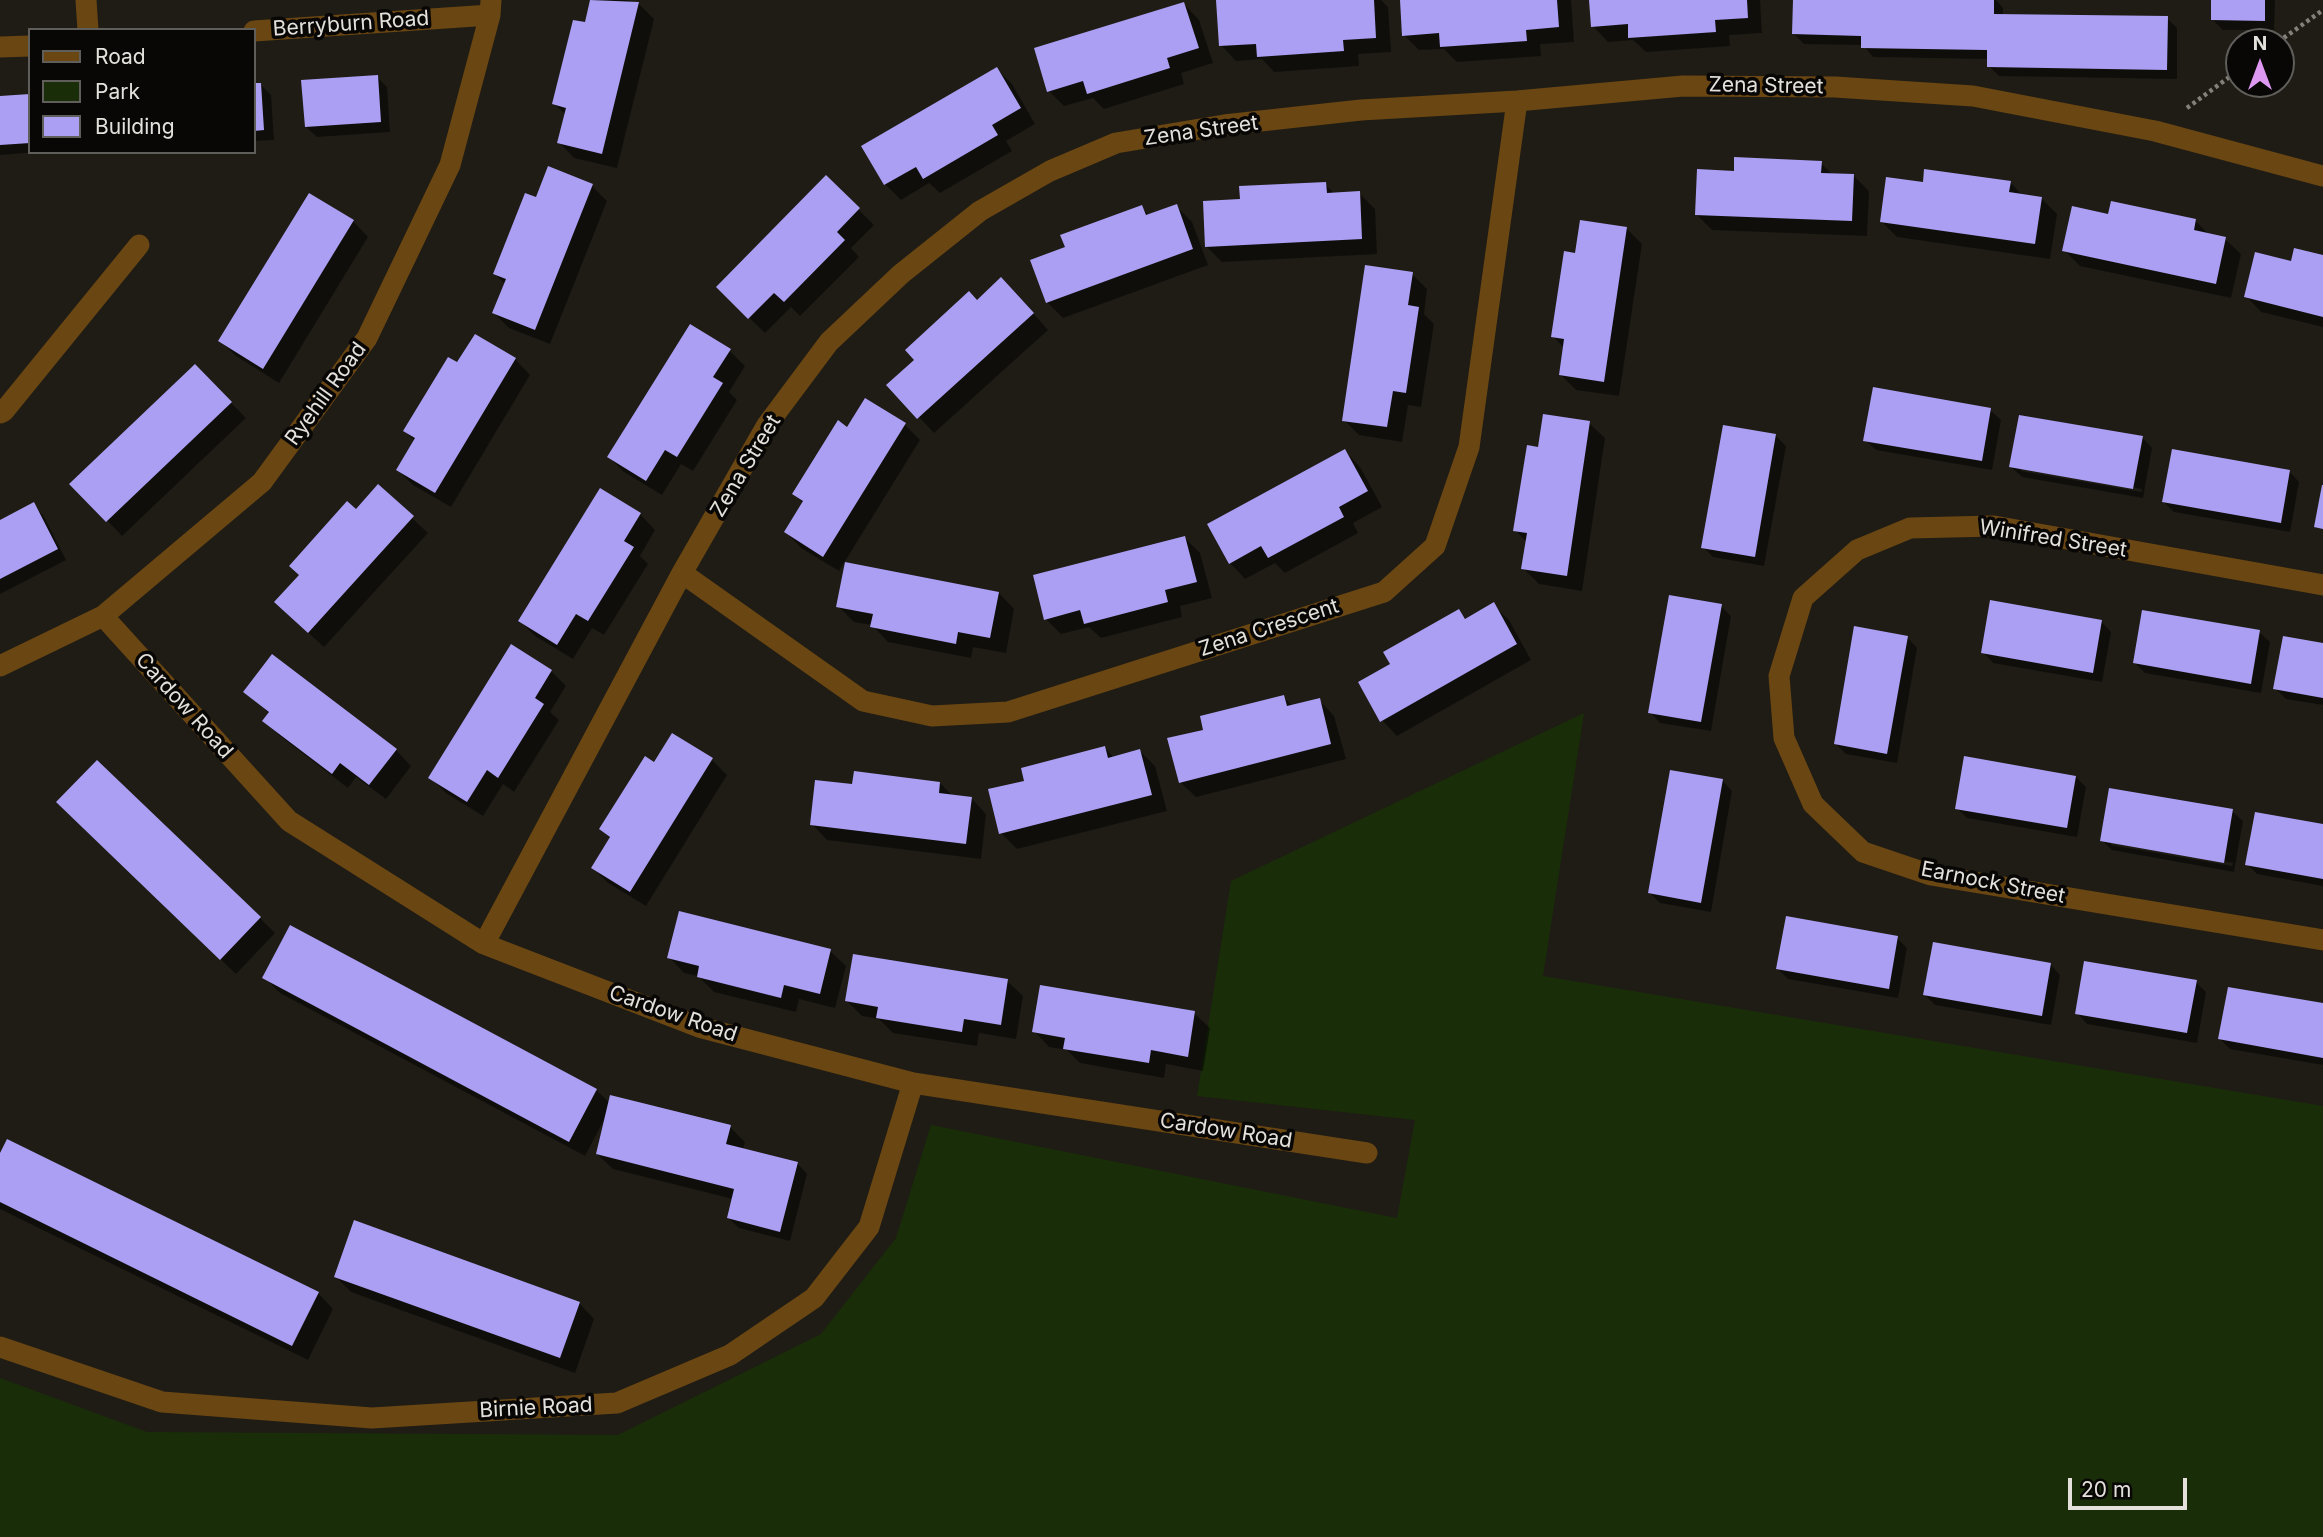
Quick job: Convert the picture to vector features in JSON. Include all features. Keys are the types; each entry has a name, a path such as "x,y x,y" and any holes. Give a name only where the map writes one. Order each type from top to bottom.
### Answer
{"street":[{"path":"86,0 88,28"},
{"name":"Berryburn Road","path":"256,31 491,7"},
{"name":"Ryehill Road","path":"0,666 103,616 262,482 367,338 450,165 491,7"},
{"path":"0,47 28,46"},
{"name":"Zena Street","path":"484,944 682,573 767,425 829,342 901,274 980,211 1050,171 1116,144 1224,125 1361,110 1517,101 1683,86 1835,87 1973,96 2155,131 2323,176"},
{"name":"Zena Crescent","path":"682,573 863,701 932,716 1008,712 1384,592 1435,546 1469,447 1517,101"},
{"path":"0,413 139,245"},
{"name":"Winifred Street","path":"1803,598 1857,550 1910,528 1922,527 1994,526 2323,585"},
{"name":"Earnock Street","path":"1803,598 1779,676 1784,738 1812,804 1863,852 1931,875 2323,940"},
{"name":"Cardow Road","path":"103,616 289,821 484,944 699,1027 913,1083 1367,1153"},
{"name":"Birnie Road","path":"0,1347 162,1402 372,1418 617,1403 730,1355 814,1298 869,1227 913,1083"}],"path":[{"path":"2295,30 2323,10"},
{"path":"2155,131 2225,81"}],"green space":[{"path":"1584,713 1543,976 2323,1106 2323,1537 0,1537 0,1378 147,1432 618,1435 821,1334 896,1238 931,1125 1397,1218 1415,1120 1197,1096 1231,881"}],"building":[{"path":"590,0 639,2 602,154 557,143 566,108 552,104 573,20 585,22"},
{"path":"1216,0 1374,0 1376,38 1343,40 1344,51 1257,57 1256,44 1219,46"},
{"path":"1400,0 1557,0 1559,27 1526,30 1527,41 1440,47 1439,33 1402,36"},
{"path":"1589,0 1747,0 1748,18 1715,20 1716,32 1628,38 1628,24 1591,27"},
{"path":"1793,0 1994,0 1994,14 2168,16 2167,70 1987,67 1987,50 1861,48 1861,36 1792,34"},
{"path":"2211,0 2265,0 2265,21 2211,20"},
{"path":"1184,2 1199,48 1167,58 1170,68 1087,94 1083,81 1047,92 1034,48"},
{"path":"997,67 1021,108 992,125 998,135 923,179 916,167 884,185 861,146"},
{"path":"378,75 381,122 305,127 301,80"},
{"path":"256,83 261,83 264,130 256,131"},
{"path":"28,94 28,143 0,145 0,96"},
{"path":"1734,157 1822,161 1821,173 1854,174 1852,221 1695,215 1697,169 1734,171"},
{"path":"548,166 593,184 535,330 492,313 506,279 493,274 525,193 536,197"},
{"path":"1924,169 2011,181 2009,192 2042,197 2035,244 1880,222 1886,177 1923,182"},
{"path":"826,175 860,208 837,232 845,240 784,302 774,293 748,319 716,287"},
{"path":"1326,182 1327,193 1360,191 1362,239 1205,247 1203,201 1240,199 1239,186"},
{"path":"309,193 354,220 263,369 218,341"},
{"path":"2111,201 2196,219 2194,230 2226,237 2216,284 2062,251 2072,206 2108,214"},
{"path":"1177,204 1193,249 1046,303 1030,260 1065,247 1060,235 1142,205 1146,215"},
{"path":"1580,220 1627,227 1604,382 1559,375 1564,339 1551,337 1564,251 1575,253"},
{"path":"2294,248 2323,255 2323,317 2244,297 2255,252 2291,261"},
{"path":"1365,265 1413,272 1408,305 1419,307 1406,393 1393,391 1387,427 1342,421"},
{"path":"1001,277 1034,313 917,419 886,385 914,360 905,350 969,291 977,300"},
{"path":"690,324 731,349 713,377 723,383 677,457 665,450 646,481 607,457"},
{"path":"475,334 516,358 435,493 396,470 415,438 403,431 448,357 457,362"},
{"path":"195,364 232,402 106,522 69,484"},
{"path":"1873,387 1991,408 1982,461 1863,441"},
{"path":"865,398 906,423 823,557 784,532 803,501 792,494 838,420 847,427"},
{"path":"1543,414 1590,421 1567,576 1521,569 1527,533 1513,531 1527,445 1538,447"},
{"path":"2019,415 2143,436 2133,489 2009,467"},
{"path":"1723,425 1776,434 1755,557 1701,548"},
{"path":"1345,449 1368,491 1339,507 1344,517 1268,558 1261,546 1229,564 1207,524"},
{"path":"2172,449 2290,470 2281,523 2162,502"},
{"path":"378,484 414,516 308,633 274,602 299,575 289,566 347,501 356,509"},
{"path":"2323,485 2323,529 2314,527"},
{"path":"600,488 641,513 624,541 634,547 588,621 576,614 557,645 518,621"},
{"path":"34,502 58,549 0,579 0,520"},
{"path":"1185,536 1197,582 1165,590 1168,602 1084,624 1080,610 1044,620 1033,575"},
{"path":"845,562 999,592 990,638 958,632 956,644 870,627 873,614 836,607"},
{"path":"1669,595 1722,604 1701,722 1648,713"},
{"path":"1990,600 2102,620 2093,673 1981,653"},
{"path":"1494,602 1517,644 1380,722 1358,682 1390,664 1383,652 1459,609 1465,619"},
{"path":"2142,610 2260,630 2251,684 2133,663"},
{"path":"1854,626 1908,636 1887,754 1834,744"},
{"path":"2283,636 2323,643 2323,698 2273,689"},
{"path":"511,644 552,670 535,698 544,704 498,778 487,770 467,802 428,778"},
{"path":"272,654 397,749 369,785 340,763 332,774 262,721 269,712 243,692"},
{"path":"1284,695 1287,706 1320,698 1331,744 1179,783 1167,738 1203,730 1200,716"},
{"path":"672,733 713,758 630,892 591,868 610,837 599,829 645,756 654,762"},
{"path":"1105,746 1108,758 1140,749 1152,795 999,834 988,789 1024,781 1021,768"},
{"path":"1964,756 2076,776 2067,828 1955,809"},
{"path":"97,760 261,917 220,960 56,802"},
{"path":"1670,770 1723,779 1701,903 1648,893"},
{"path":"854,771 940,782 939,793 972,797 966,844 810,825 815,780 852,784"},
{"path":"2109,788 2233,809 2224,863 2100,841"},
{"path":"2255,812 2323,824 2323,879 2245,865"},
{"path":"679,911 831,949 820,994 784,985 781,998 697,977 699,966 667,958"},
{"path":"1786,916 1898,936 1889,989 1776,969"},
{"path":"290,925 597,1089 569,1142 262,978"},
{"path":"1933,942 2051,963 2042,1016 1923,995"},
{"path":"853,954 1008,979 1001,1025 964,1019 962,1032 876,1018 878,1007 845,1001"},
{"path":"2084,961 2197,980 2187,1033 2075,1014"},
{"path":"1040,985 1195,1011 1188,1057 1151,1050 1149,1063 1063,1049 1065,1038 1032,1032"},
{"path":"2228,987 2323,1003 2323,1058 2218,1039"},
{"path":"610,1095 731,1125 726,1144 798,1162 780,1232 727,1218 734,1189 596,1154"},
{"path":"7,1139 319,1292 292,1346 0,1202 0,1153"},
{"path":"354,1220 580,1302 560,1358 334,1277"}]}
